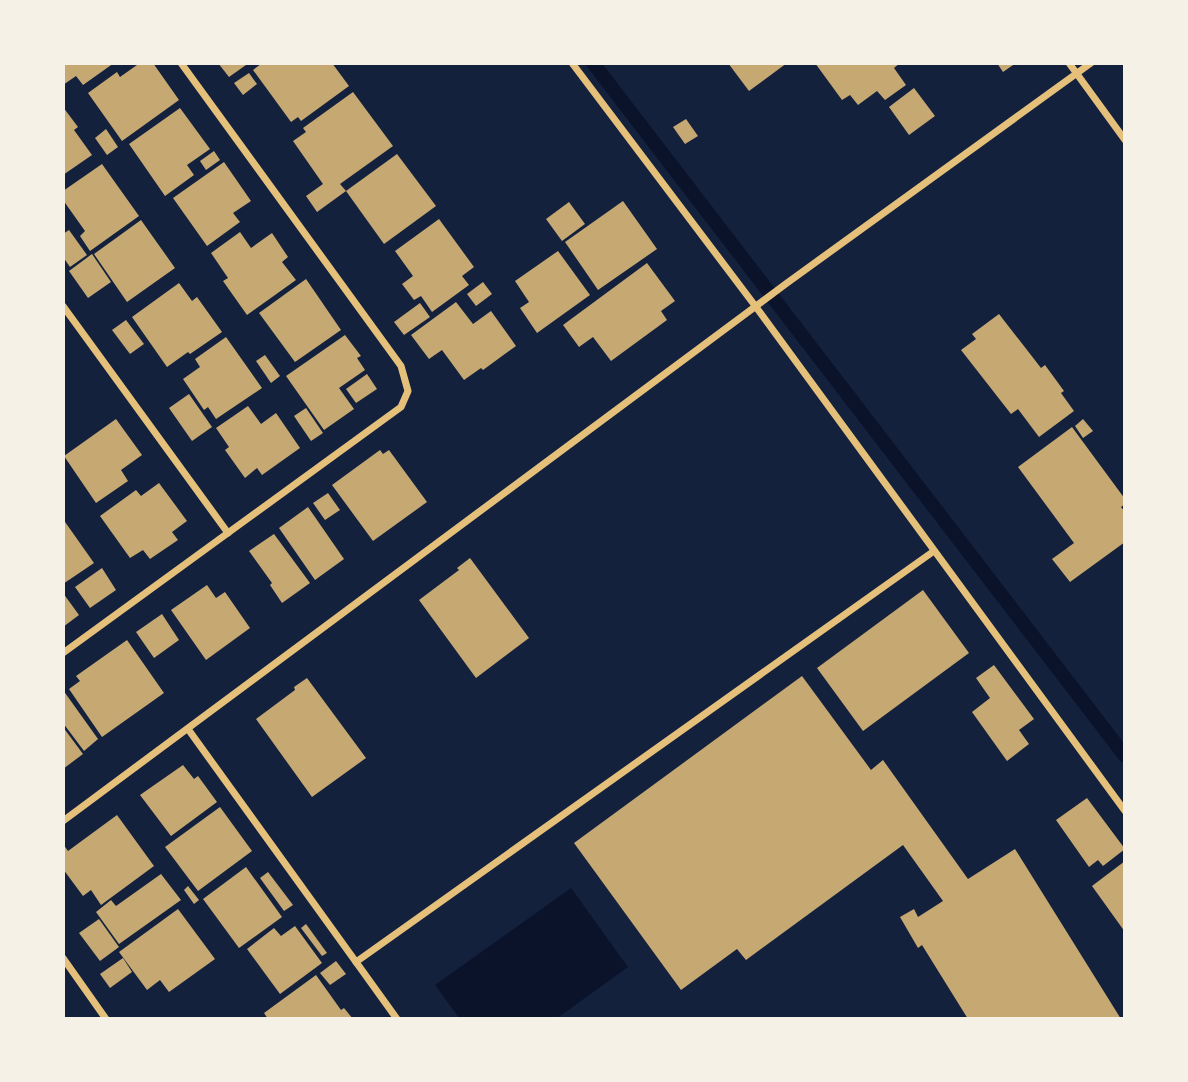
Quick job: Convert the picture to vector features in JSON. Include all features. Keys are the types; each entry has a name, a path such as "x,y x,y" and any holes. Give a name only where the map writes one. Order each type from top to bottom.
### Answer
{"street":[{"path":"63,653 401,407 408,391 401,366 181,63"},
{"path":"572,63 756,307 1125,811"},
{"path":"1069,63 1125,140"},
{"path":"63,821 787,283 1091,63"},
{"path":"63,306 228,533"},
{"path":"356,962 934,551"},
{"path":"188,729 397,1019"},
{"path":"1117,800 1125,793"},
{"path":"63,958 106,1019"}],"water":[{"path":"571,888 628,967 556,1019 460,1019 435,985"}],"building":[{"path":"63,63 114,63 83,85 76,76 63,85"},
{"path":"135,63 153,63 179,100 122,141 88,93 117,72 120,77 137,65"},
{"path":"218,63 244,63 246,65 229,77"},
{"path":"262,63 332,63 349,86 301,121 298,117 291,122 253,70"},
{"path":"728,63 787,63 749,91"},
{"path":"815,63 900,63 894,68 906,85 885,100 877,91 858,105 850,95 842,100"},
{"path":"997,63 1016,63 1003,72"},
{"path":"249,73 257,84 243,95 234,83"},
{"path":"914,88 935,116 909,135 889,107"},
{"path":"353,92 393,146 340,184 346,191 317,212 306,196 323,184 293,141 306,132 303,128"},
{"path":"63,107 78,127 74,130 92,155 63,175"},
{"path":"180,108 210,149 187,165 194,175 165,196 129,144"},
{"path":"686,119 698,136 685,144 673,127"},
{"path":"106,129 118,147 107,155 95,138"},
{"path":"214,151 220,160 206,170 200,161"},
{"path":"397,154 436,206 384,244 346,191"},
{"path":"224,162 251,201 233,213 240,222 207,246 173,198"},
{"path":"102,164 139,216 90,251 80,236 85,231 63,200 63,191"},
{"path":"623,201 657,249 598,290 565,242"},
{"path":"569,202 585,224 562,241 546,219"},
{"path":"439,219 474,267 462,276 469,285 432,312 421,296 414,300 402,284 413,276 395,251"},
{"path":"141,220 175,268 127,302 94,254"},
{"path":"69,230 87,255 70,267 63,257 63,234"},
{"path":"240,232 251,248 272,233 288,257 282,262 296,280 247,315 223,281 228,278 211,253"},
{"path":"558,251 590,295 537,333 520,308 529,302 515,281"},
{"path":"92,254 111,282 88,298 69,271"},
{"path":"647,263 675,301 661,311 667,320 611,361 593,337 579,347 563,325"},
{"path":"306,279 341,330 295,362 259,313"},
{"path":"483,282 492,294 476,306 467,294"},
{"path":"179,283 192,301 197,297 222,332 167,367 132,317"},
{"path":"456,302 473,324 491,311 516,346 464,380 442,350 429,359 411,335"},
{"path":"420,303 430,317 404,335 394,322"},
{"path":"999,314 1041,368 1045,365 1064,391 1061,393 1074,411 1039,437 1018,409 1011,414 961,350 976,339 972,334"},
{"path":"126,320 144,344 130,354 112,330"},
{"path":"345,335 361,356 357,358 365,370 339,388 354,409 324,430 286,376"},
{"path":"226,337 262,388 216,419 208,407 204,410 183,379 200,367 195,359"},
{"path":"265,355 280,376 271,383 256,361"},
{"path":"367,374 377,389 356,403 346,389"},
{"path":"189,394 212,427 192,441 169,408"},
{"path":"248,406 261,424 276,413 300,448 262,475 257,468 245,478 225,450 229,447 216,428"},
{"path":"306,408 323,433 311,441 294,416"},
{"path":"116,419 142,455 121,470 128,481 96,503 64,456"},
{"path":"1083,419 1093,431 1083,438 1075,426"},
{"path":"1072,427 1125,499 1125,504 1121,507 1125,512 1125,542 1070,582 1052,559 1074,543 1018,467"},
{"path":"380,450 383,454 389,450 427,502 373,541 332,485"},
{"path":"159,483 187,521 172,532 178,540 150,559 143,550 130,558 100,516 136,490 141,496"},
{"path":"328,493 340,510 325,520 313,503"},
{"path":"308,507 344,559 315,580 279,528"},
{"path":"63,519 94,563 63,584"},
{"path":"274,534 310,583 282,603 270,585 272,583 249,551"},
{"path":"470,558 529,638 476,678 419,600 459,570 457,568"},
{"path":"102,568 116,590 90,608 75,587"},
{"path":"207,585 216,598 225,592 250,628 206,660 171,610"},
{"path":"923,590 969,653 863,731 817,668"},
{"path":"63,593 79,615 63,627"},
{"path":"162,614 179,640 154,658 136,632"},
{"path":"127,640 164,693 102,737 69,689 80,681 76,676"},
{"path":"994,665 1034,719 1019,730 1029,744 1007,761 972,712 990,698 976,678"},
{"path":"802,676 871,770 883,760 968,879 1015,849 1121,1019 968,1019 922,945 918,948 900,917 914,909 918,917 943,901 903,845 746,960 737,949 681,990 574,843"},
{"path":"307,678 366,758 312,797 256,719"},
{"path":"63,690 98,739 84,751 63,723"},
{"path":"63,727 83,754 63,769"},
{"path":"183,765 194,779 198,776 217,802 171,836 140,795"},
{"path":"1087,798 1125,849 1103,866 1098,860 1089,867 1056,820"},
{"path":"220,807 252,851 198,891 165,847"},
{"path":"117,815 154,866 101,905 91,890 83,896 63,869 63,844 68,851"},
{"path":"1125,861 1125,932 1092,886"},
{"path":"246,867 282,917 239,948 203,899"},
{"path":"268,872 293,905 284,911 260,878"},
{"path":"161,874 181,900 119,944 96,912 111,900 116,906"},
{"path":"188,886 199,900 194,904 184,890"},
{"path":"178,909 215,959 169,992 160,980 147,990 119,952"},
{"path":"99,919 119,947 100,961 79,933"},
{"path":"306,924 327,953 322,956 301,928"},
{"path":"295,926 322,963 280,994 247,949 274,928 281,936"},
{"path":"123,958 132,972 110,988 100,974"},
{"path":"336,961 346,974 330,985 320,973"},
{"path":"316,975 341,1010 344,1008 353,1019 268,1019 264,1013"}],"waterway":[{"path":"593,63 1125,756"}]}
